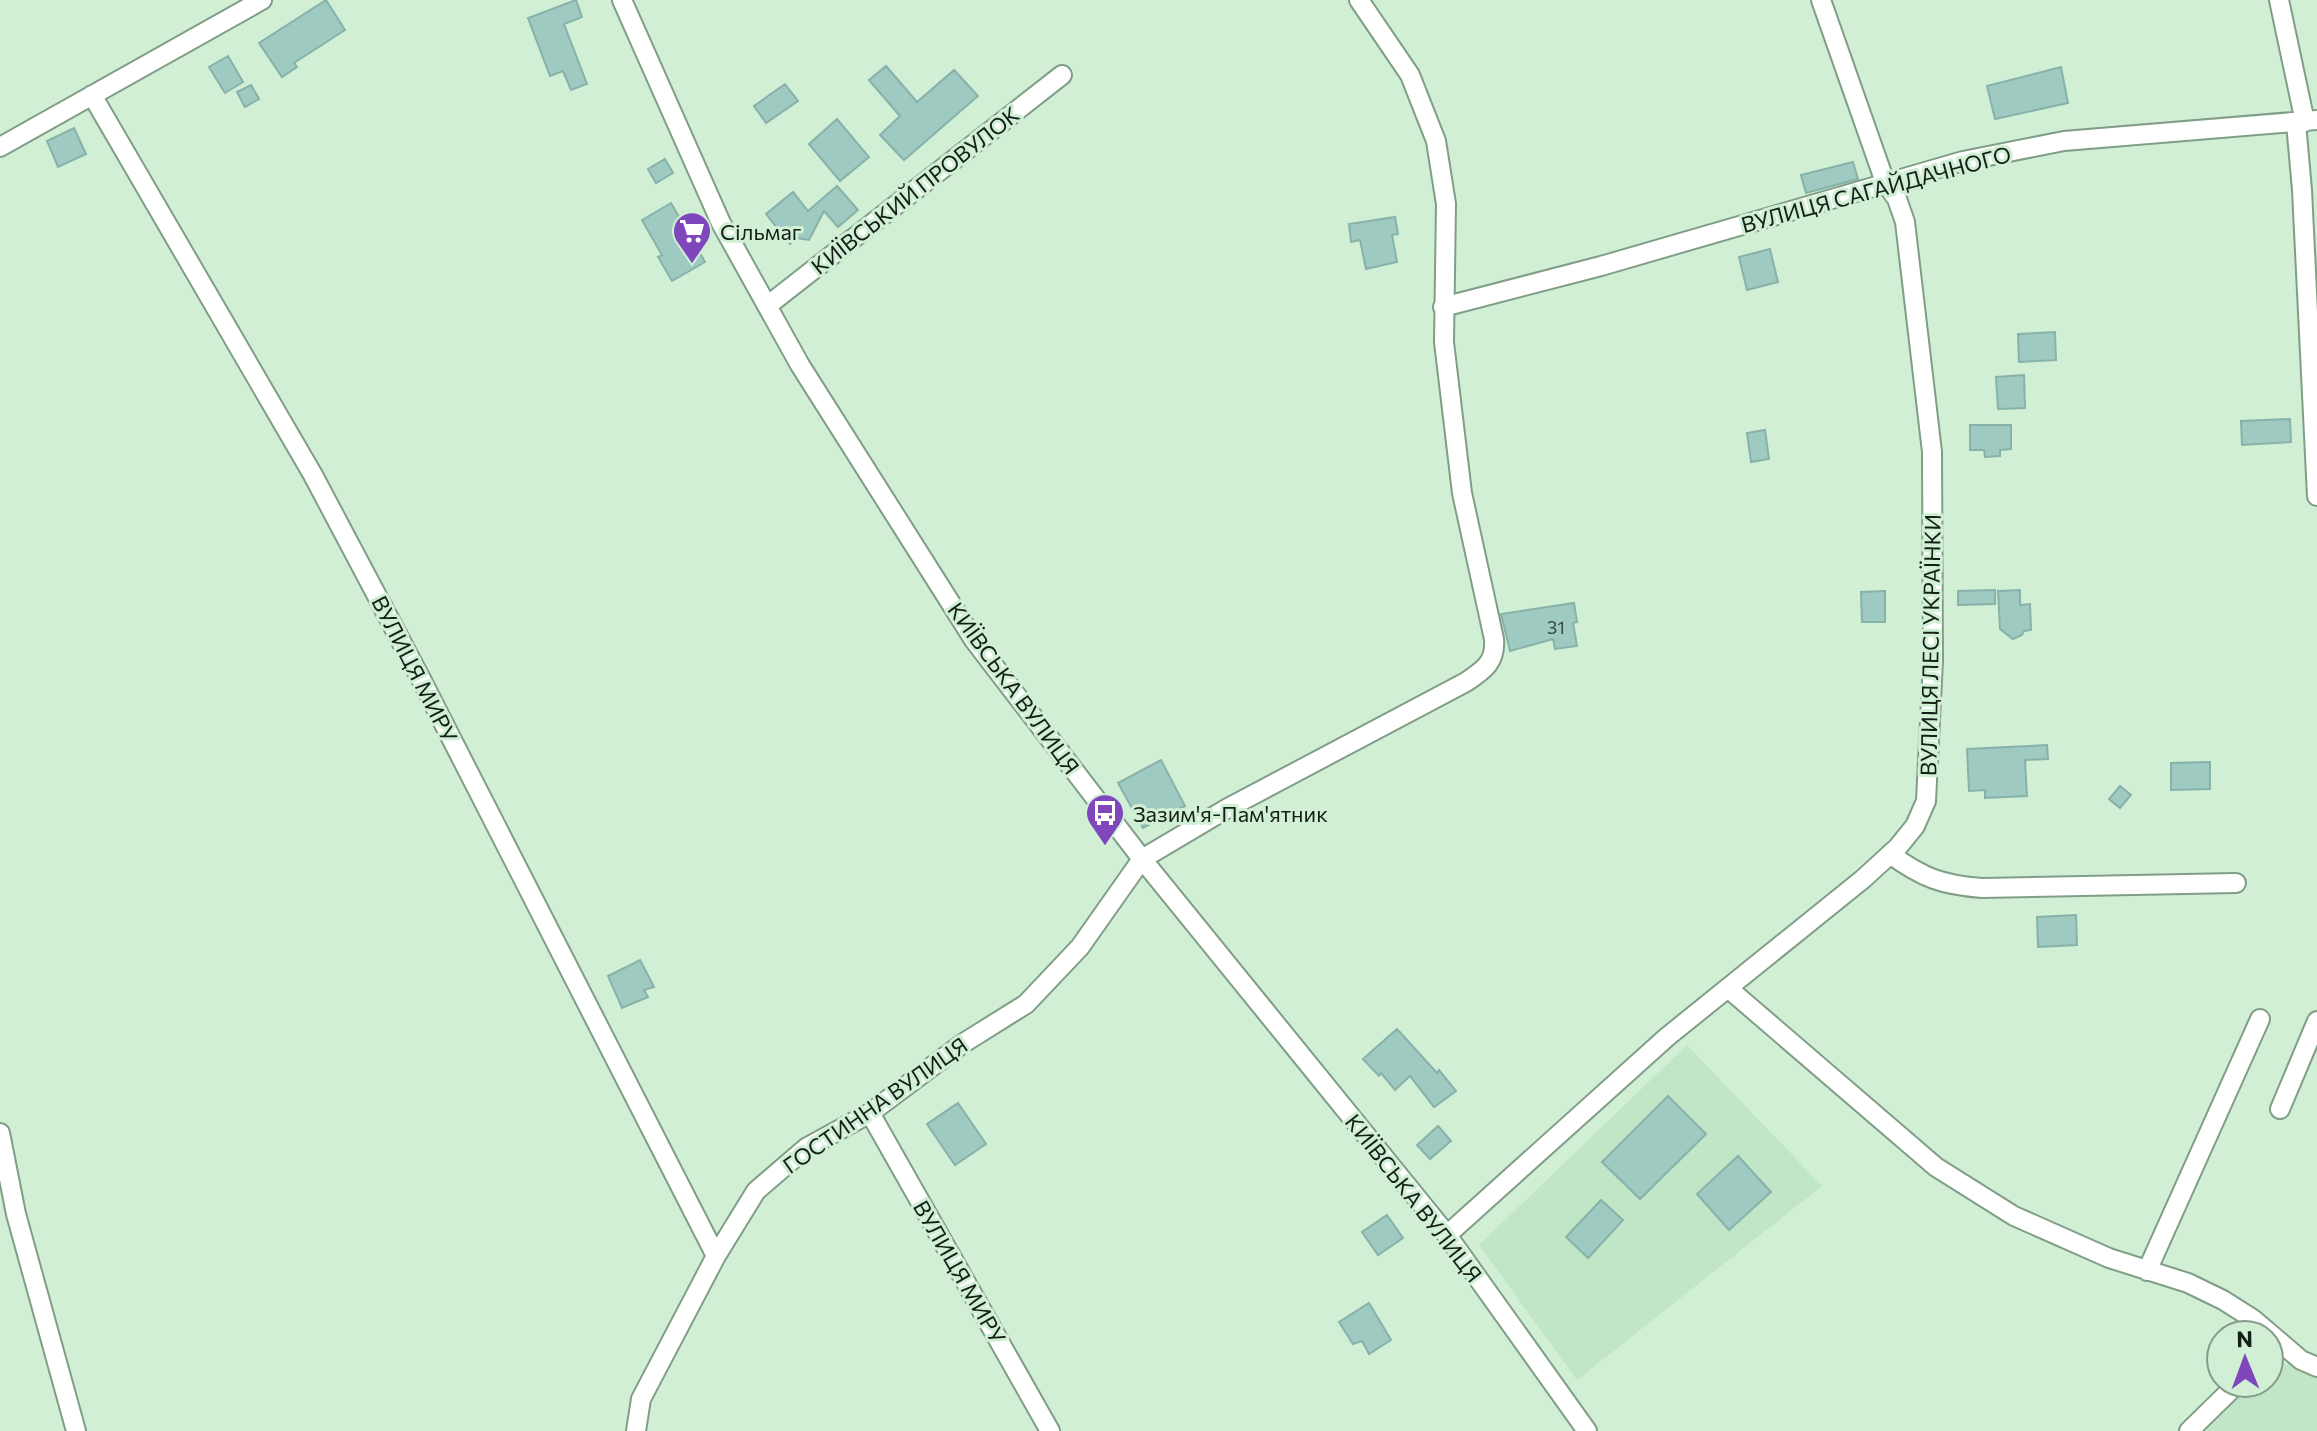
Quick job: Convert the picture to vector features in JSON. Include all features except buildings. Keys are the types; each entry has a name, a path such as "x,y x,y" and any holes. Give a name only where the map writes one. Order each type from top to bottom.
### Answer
{"street":[{"path":"0,147 262,0"},
{"name":"КИЇВСЬКА ВУЛИЦЯ","path":"622,0 721,223 800,365 974,640 1142,859 1447,1235 1587,1431"},
{"path":"1142,859 1228,808 1466,682 1483,671 1493,659 1494,639 1462,493 1444,342 1446,204 1436,141 1410,75 1359,0"},
{"name":"ВУЛИЦЯ ЛЕСІ УКРАЇНКИ","path":"1447,1235 1667,1037 1890,854 1915,826 1926,801 1933,660 1932,452 1905,222 1897,199 1885,182 1821,0"},
{"path":"2279,0 2306,122 2302,190 2317,496"},
{"name":"КИЇВСЬКИЙ ПРОВУЛОК","path":"767,306 1062,75"},
{"name":"ВУЛИЦЯ МИРУ","path":"92,95 313,475 422,681 716,1256"},
{"name":"ВУЛИЦЯ САГАЙДАЧНОГО","path":"1443,307 1601,266 1963,161 2064,141 2306,122"},
{"path":"1890,854 1932,880 1982,888 2236,883"},
{"name":"ГОСТИННА ВУЛИЦЯ","path":"636,1431 641,1399 716,1256 756,1191 806,1148 870,1113 962,1044 1026,1004 1080,947 1142,859"},
{"path":"1729,989 1936,1167 2014,1216 2109,1258 2188,1283 2253,1319"},
{"path":"2147,1271 2260,1019"},
{"path":"2280,1109 2317,1021"},
{"name":"ВУЛИЦЯ МИРУ","path":"870,1113 1050,1431"},
{"path":"0,1133 16,1214 76,1431"},
{"path":"2285,1352 2317,1367"},
{"path":"2189,1431 2222,1399"}],"shaded area":[{"path":"1687,1045 1822,1186 1577,1380 1479,1245"},
{"path":"2285,1363 2317,1377 2317,1431 2206,1431 2237,1399 2285,1399"}],"place":[{"name":"Сільмаг","path":"692,265"},
{"name":"Зазим'я-Пам'ятник","path":"1105,847"}]}
